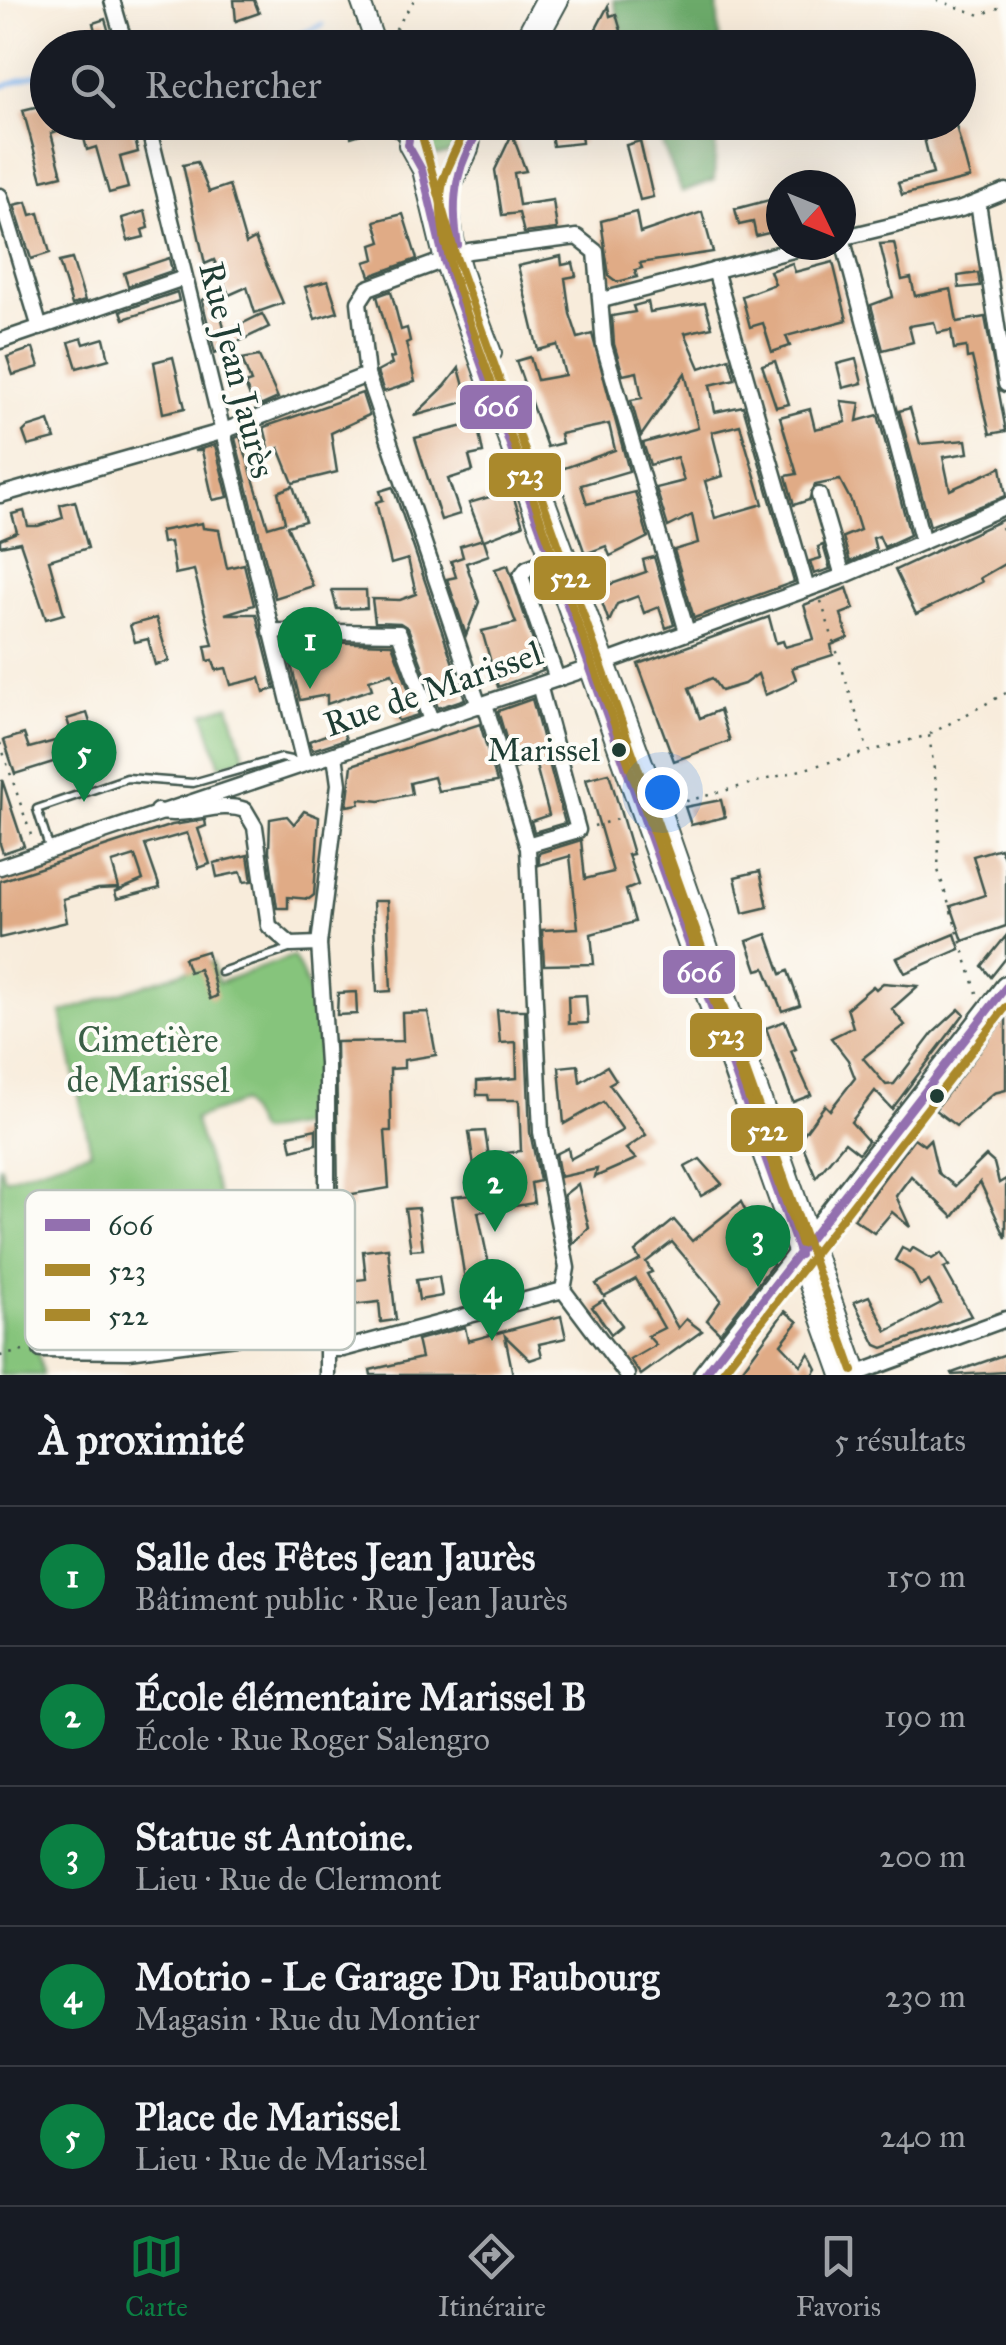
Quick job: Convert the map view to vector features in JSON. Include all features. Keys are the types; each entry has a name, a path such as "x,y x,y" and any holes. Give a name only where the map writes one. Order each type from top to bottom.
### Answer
{"main road":[{"path":"716,1370 1006,987"}],"street":[{"path":"112,0 121,30"},
{"path":"360,0 372,30"},
{"path":"529,30 545,0"},
{"path":"543,30 559,0"},
{"name":"Rue Jean Jaurès","path":"151,140 304,763"},
{"path":"412,140 852,1375 1006,1319"},
{"path":"452,258 451,207 468,140"},
{"path":"419,163 442,171 460,165"},
{"path":"856,233 978,203 1006,191"},
{"path":"0,196 40,328"},
{"path":"978,203 1006,384"},
{"path":"627,1375 563,1290 567,1268 540,1118 527,844 367,375 361,295 372,286 452,258 571,236 588,242 596,252 604,346 687,632"},
{"path":"602,300 766,257"},
{"path":"847,260 924,542"},
{"path":"715,270 812,587"},
{"path":"0,341 184,278"},
{"path":"0,495 222,432 367,375"},
{"path":"819,495 843,576"},
{"name":"Rue de Marissel","path":"0,867 156,811 336,756 600,664 843,576 1006,506"},
{"path":"557,679 521,580 527,568 558,556"},
{"path":"270,631 399,633 432,723"},
{"path":"527,844 578,830 539,685"},
{"path":"327,1190 327,1036 319,944 340,784 336,756"},
{"name":"Rue de Marissel","path":"156,811 178,816 236,807 253,819 269,926 285,943 298,946"},
{"path":"298,946 319,944"},
{"path":"355,1346 563,1290"},
{"path":"41,1350 130,1350"}],"lane":[{"path":"43,851 36,809 127,778 193,783 280,758 304,763"},
{"path":"221,972 298,946"}],"path":[{"path":"393,30 414,0"},
{"path":"937,0 980,15 1006,5"},
{"path":"812,587 868,752"},
{"path":"578,830 929,735 1006,693"},
{"path":"929,735 940,812 938,870 984,1015"},
{"path":"0,743 43,851"},
{"path":"0,1356 41,1350"}],"green space":[{"path":"613,0 717,0 719,30 622,30"},
{"path":"424,140 456,140 451,150 440,155 425,145"},
{"path":"660,140 716,140 714,180 682,192"},
{"path":"229,705 245,758 220,766 204,713"},
{"name":"Cimetière de Marissel","path":"293,956 310,995 319,1037 317,1123 259,1132 242,1102 194,1119 217,1190 25,1190 25,1350 37,1350 43,1375 0,1375 0,1165 5,1179 91,1151 61,1013 212,962 218,983"}],"building":[{"path":"234,0 254,0 259,13 236,21"},
{"path":"608,6 610,16 616,14 621,30 595,30"},
{"path":"105,19 108,30 95,30 93,23"},
{"path":"30,108 30,136 23,110"},
{"path":"31,140 53,140 62,175 42,180"},
{"path":"84,140 135,140 138,152 120,157 128,188 109,193 96,147 87,150"},
{"path":"509,140 514,140 526,171 514,173 519,205 553,200 557,229 524,233 519,213 502,215 495,170"},
{"path":"552,140 582,140 582,143 553,146"},
{"path":"924,140 960,140 970,178 902,195 898,183 933,174"},
{"path":"640,141 653,197 640,200 626,145"},
{"path":"197,162 209,192 229,185 246,244 255,239 283,303 255,313 247,287 229,295 214,260 205,264 183,165"},
{"path":"766,201 766,234 756,236 753,222 739,225 735,209"},
{"path":"27,202 31,215 39,213 50,253 31,259 14,205"},
{"path":"145,211 149,228 142,230 144,237 128,241 122,218"},
{"path":"636,212 640,233 702,212 713,252 640,263 642,268 635,270 637,277 617,282 609,276 601,221"},
{"path":"403,214 417,259 370,276 365,262 375,259 372,245 381,242 375,221"},
{"path":"894,243 902,280 911,278 915,296 951,289 957,322 985,317 1006,431 990,434 972,357 967,358 966,347 954,349 951,330 937,333 934,322 909,326 913,342 883,350 871,305 893,297 880,244"},
{"path":"561,256 562,265 573,263 576,276 565,278 570,314 578,338 592,334 629,471 581,485 587,504 635,492 648,537 610,556 606,546 585,554 556,471 615,450 609,424 560,434 562,443 547,447 516,361 530,357 537,380 565,375 557,345 538,350 518,266"},
{"path":"169,258 172,271 128,286 124,273"},
{"path":"72,259 85,301 72,305 59,262"},
{"path":"833,262 847,320 786,336 790,346 772,352 763,323 750,327 742,296 775,284 770,271 792,263 795,272"},
{"path":"978,273 980,286 959,288 958,276"},
{"path":"328,281 338,312 315,319 305,287"},
{"path":"391,291 401,330 407,328 410,341 406,343 415,382 384,392 377,372 392,364 390,358 394,357 377,296"},
{"path":"177,292 179,301 124,319 121,311"},
{"path":"216,294 225,332 262,314 269,327 215,353 202,300"},
{"path":"648,302 650,312 705,303 712,327 685,333 700,368 729,358 735,379 710,385 715,412 743,406 794,582 694,618 674,550 698,543 692,515 668,527 656,488 684,481 677,457 650,465 643,443 698,428 685,373 641,436 631,400 642,398 637,372 623,375 614,344 612,316 635,312 633,306","holes":["740,425 763,504 715,518 705,481 723,476 712,432"]},
{"path":"82,338 84,344 104,338 109,359 77,368 69,342"},
{"path":"33,348 39,367 13,375 7,357"},
{"path":"259,356 278,398 260,406 258,400 252,402 245,384 251,382 242,359"},
{"path":"173,357 185,408 163,413 154,362"},
{"path":"856,359 862,383 843,388 837,364"},
{"path":"775,361 789,404 776,407 762,365"},
{"path":"459,368 468,401 414,416 445,386"},
{"path":"362,393 369,415 331,433 337,472 293,483 279,448 270,452 264,427"},
{"path":"841,401 860,403 857,421 878,415 910,535 884,547 879,536 873,538 876,550 850,562 843,537 860,530 851,501 840,480 815,485 809,500 794,505 786,476 797,474 780,417 810,409 815,429 846,422"},
{"path":"910,408 920,444 966,440 968,453 943,457 950,490 1001,467 1006,496 930,526 899,411"},
{"path":"49,421 55,439 28,446 23,432"},
{"path":"477,423 483,453 469,456 473,471 448,479 460,514 441,520 415,438"},
{"path":"240,436 268,527 285,522 278,492 293,486 305,521 287,526 313,586 275,598 235,438"},
{"path":"215,445 228,497 213,500 202,451 194,451"},
{"path":"507,478 523,525 484,540 489,555 466,563 479,602 466,635 447,579 456,577 451,561 463,557 460,546 483,539 469,503 493,496 489,484"},
{"path":"393,487 465,699 438,708 408,628 400,623 375,622 372,599 400,600 416,594 408,559 391,564 376,502 383,500 380,491"},
{"path":"75,501 88,548 49,560 64,614 46,619 20,542 0,546 0,539 17,532 12,514 24,511 28,526 38,526 63,518 60,505"},
{"path":"1006,518 1006,563 980,578 982,582 916,614 895,570"},
{"path":"202,523 203,528 219,530 227,568 244,564 254,605 225,614 256,614 275,689 264,692 260,678 231,685 226,668 216,670 213,660 208,661 205,646 213,645 194,570 175,574 170,542 162,543 160,531"},
{"path":"823,545 830,569 814,574 810,561 821,558 818,547"},
{"path":"654,557 674,625 666,628 659,607 644,613 638,596 617,604 609,622 597,589 646,572 643,560"},
{"path":"508,565 543,671 498,687 482,631 516,623 495,569"},
{"path":"847,588 854,609 841,614 848,638 831,645 833,655 792,668 796,679 786,686 765,695 758,674 744,684 721,691 712,678 689,688 700,718 720,710 730,741 674,761 638,664 769,617 776,643 783,641 785,647 814,639 804,605"},
{"path":"332,590 366,590 367,608 337,609"},
{"path":"156,618 169,661 155,665 148,639 135,642 130,625"},
{"path":"319,642 392,644 418,715 398,721 394,710 406,706 392,673 369,680 372,689 327,704 327,695 300,700 291,664 319,657"},
{"path":"532,699 565,823 534,832 531,821 549,815 535,762 515,769 498,711"},
{"path":"87,713 98,748 15,774 4,740 24,734 29,748 66,738 72,735 67,719"},
{"path":"480,724 497,782 438,791 434,777 410,783 412,794 380,801 360,799 359,804 347,806 352,765"},
{"path":"342,729 346,739 312,750 309,741"},
{"path":"609,773 633,854 628,855 638,885 626,890 635,922 591,934 594,964 544,965 542,930 578,928 570,856 539,865 539,853 581,840 585,879 613,872 586,779"},
{"path":"2,780 24,846 3,853 0,844"},
{"path":"721,800 725,817 691,825 685,807"},
{"path":"304,811 319,817 314,895 309,899 288,897 288,908 277,908 269,851 270,819 287,816 294,824"},
{"path":"205,820 206,826 198,829 210,864 199,868 187,833 145,845 160,888 117,899 115,892 143,880 135,856 112,863 119,888 98,889 63,899 67,922 0,938 0,881 172,825"},
{"path":"1000,848 1006,863 1006,926 963,941 951,906 985,895 973,856"},
{"path":"248,855 252,881 244,882 241,872 217,877 214,863"},
{"path":"760,871 768,907 743,913 735,877"},
{"path":"373,901 387,901 391,991 377,992"},
{"path":"767,934 781,974 788,971 800,1005 782,1011 765,968 757,970 747,941"},
{"path":"955,934 960,949 905,973 897,958"},
{"path":"1006,936 1006,958 991,977 982,966"},
{"path":"207,951 217,996 210,999 199,969 189,972 184,958"},
{"path":"883,983 918,986 892,1009 905,1025 863,1058 886,1085 894,1084 933,1033 959,1009 964,1014 892,1109 875,1091 851,1122 868,1141 859,1153 845,1142 816,1177 800,1139 825,1105 830,1110 855,1078 848,1060 831,1038 853,1027 847,1008 873,986 876,989"},
{"path":"356,992 357,1014 337,1015 338,993"},
{"path":"586,995 588,1023 569,1024 568,996"},
{"path":"497,1010 525,1010 530,1132 540,1181 531,1183 534,1203 478,1212 495,1294 468,1299 452,1197 506,1192 499,1154 521,1151 519,1100 489,1100 488,1095 477,1095 477,1081 517,1078 516,1042 500,1043"},
{"path":"428,1012 436,1055 404,1060 404,1068 390,1069 391,1131 385,1131 389,1188 355,1194 355,1190 338,1190 336,1042 403,1041 402,1013"},
{"path":"1006,1017 1006,1090 994,1093 956,1126 935,1110"},
{"path":"785,1021 796,1049 791,1051 811,1095 793,1102 766,1028"},
{"path":"578,1065 580,1082 607,1066 616,1080 609,1084 646,1135 626,1149 636,1159 595,1177 597,1169 560,1177 556,1154 568,1148 570,1159 623,1130 603,1102 564,1124 559,1067"},
{"path":"316,1129 316,1144 292,1150 289,1135"},
{"path":"485,1131 490,1164 474,1166 469,1132"},
{"path":"914,1138 924,1145 930,1139 938,1173 955,1186 986,1156 994,1163 999,1183 1006,1179 1006,1238 980,1182 953,1217 911,1176 896,1196 910,1227 892,1212 874,1233 854,1219"},
{"path":"700,1159 722,1184 701,1196 685,1167"},
{"path":"578,1184 589,1228 573,1244 564,1195"},
{"path":"741,1202 773,1264 720,1333 707,1320 721,1300 672,1242 646,1262 652,1272 647,1274 678,1328 686,1319 702,1331 641,1375 630,1360 656,1345 648,1336 664,1328 636,1279 604,1296 596,1284 640,1260 635,1252 674,1220 692,1241"},
{"path":"418,1208 423,1249 411,1250 405,1209"},
{"path":"388,1248 396,1320 381,1322 379,1302 355,1305 355,1280 366,1279 363,1251"},
{"path":"902,1248 910,1252 913,1248 932,1259 941,1253 949,1266 944,1268 971,1316 883,1348 876,1345 854,1302 869,1296 887,1331 941,1303 929,1281 920,1286 912,1271 895,1260"},
{"path":"439,1277 442,1296 419,1300 416,1280"},
{"path":"603,1300 622,1325 611,1334 592,1307"},
{"path":"785,1311 798,1322 781,1344 801,1365 809,1353 817,1369 813,1375 738,1375"},
{"path":"561,1316 566,1338 539,1344 542,1356 530,1360 505,1336 513,1375 371,1375 370,1370 421,1358 417,1340 465,1327 468,1341"},
{"path":"1006,1354 1006,1372 952,1373"}],"waterway":[{"path":"310,30 322,25"},
{"path":"0,87 30,76"}],"transit line":[{"name":"606","path":"409,140 422,170 444,261 800,1255"},
{"name":"522","path":"423,140 456,257 853,1371"},
{"name":"522","path":"445,244 440,186 458,140"},
{"name":"523","path":"461,140 449,163 441,195 452,272 801,1244"},
{"name":"606","path":"458,245 455,196 473,140"},
{"name":"606","path":"704,1375 1006,987"},
{"name":"523","path":"720,1375 1006,1007"}],"place":[{"name":"Salle des Fêtes Jean Jaurès","path":"310,689"},
{"name":"Marissel","path":"619,750"},
{"name":"Place de Marissel","path":"84,802"},
{"name":"École élémentaire Marissel B","path":"495,1232"},
{"name":"Statue st Antoine.","path":"758,1287"},
{"name":"Motrio - Le Garage Du Faubourg","path":"492,1341"}]}
